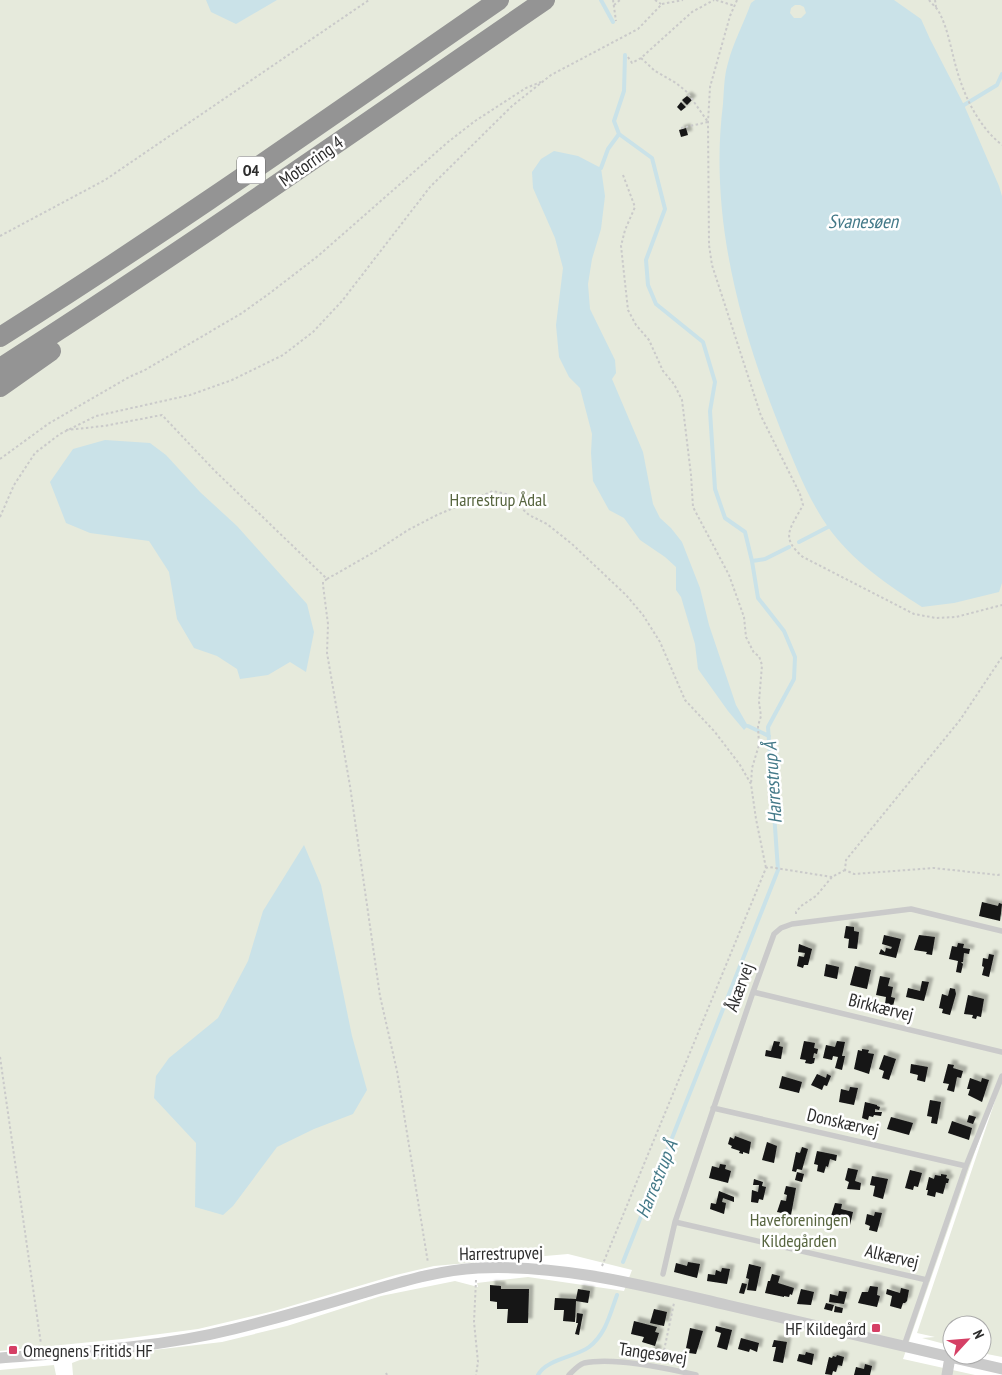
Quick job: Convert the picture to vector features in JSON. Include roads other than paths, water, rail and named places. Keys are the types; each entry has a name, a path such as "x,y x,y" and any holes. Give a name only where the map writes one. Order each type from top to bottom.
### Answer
{"highway":[{"name":"Motorring 4","path":"0,337 64,297 168,227 499,0"},
{"name":"Motorring 4","path":"0,368 206,233 545,0"},
{"path":"0,387 115,307 206,233"}],"street":[{"name":"Harrestrupvej","path":"0,1358 132,1347 231,1330 430,1275 477,1268 519,1267 599,1275 942,1355"},
{"name":"Harrestrupvej","path":"985,1365 1002,1369"}],"lane":[{"name":"Åkærvej","path":"663,1274 675,1222 774,934 781,928 792,924 911,909 1002,931"},
{"name":"Birkkærvej","path":"753,992 1002,1052"},
{"path":"904,1346 966,1166 1002,1076"},
{"name":"Donskærvej","path":"713,1108 966,1166"},
{"name":"Alkærvej","path":"675,1222 927,1280"},
{"name":"Tangesøvej","path":"569,1375 582,1364 605,1361 660,1367 696,1375"}],"water":[{"path":"206,0 277,0 236,24 211,12"},
{"name":"Svanesøen","path":"755,0 894,0 921,19 964,105 999,186 1002,196 1002,583 999,592 954,603 922,607 871,572 848,551 820,516 780,428 765,389 740,309 724,228 720,187 720,146 725,78 733,48 751,3","holes":["795,5 804,7 806,13 801,18 794,18 790,13 791,8"]},
{"path":"554,151 578,156 601,168 605,196 601,229 592,259 588,284 590,309 615,360 616,373 612,379 643,452 653,504 660,518 682,542 700,588 709,625 736,705 748,726 744,730 698,669 695,644 681,597 676,590 676,567 640,540 624,518 609,510 593,481 592,434 580,388 569,377 559,357 556,325 563,268 555,238 533,188 532,172 541,159"},
{"path":"105,440 150,443 166,455 200,492 237,526 307,604 314,632 306,672 290,662 268,675 240,679 237,669 217,656 194,648 177,619 169,572 149,541 90,533 66,523 50,482 73,449"},
{"path":"304,845 321,885 352,1036 367,1090 353,1114 314,1129 277,1147 233,1206 223,1215 195,1207 196,1143 154,1098 156,1076 169,1058 218,1018 248,961 263,911"}],"waterway":[{"name":"Harrestrup Å","path":"601,0 613,22"},
{"name":"Harrestrup Å","path":"623,1262 778,870 768,727 794,679 795,657 784,631 758,598 745,532 725,518 715,489 710,411 715,382 703,342 656,304 648,285 646,260 665,209 652,158 619,134 614,121 624,91 625,55"},
{"path":"964,105 997,85 1002,74"},
{"path":"601,168 608,149 619,134"},
{"path":"799,542 828,527"},
{"path":"752,561 765,559 789,547"},
{"path":"748,726 769,736"},
{"name":"Harrestrup Å","path":"538,1375 548,1365 583,1350 595,1342 607,1323 617,1295"}],"place":[{"name":"HF Kildegård","path":"876,1328"},
{"name":"Omegnens Fritids HF","path":"13,1350"}],"park label":[{"name":"Harrestrup Ådal","path":"498,499"},
{"name":"Haveforeningen Kildegården","path":"799,1229"}]}
